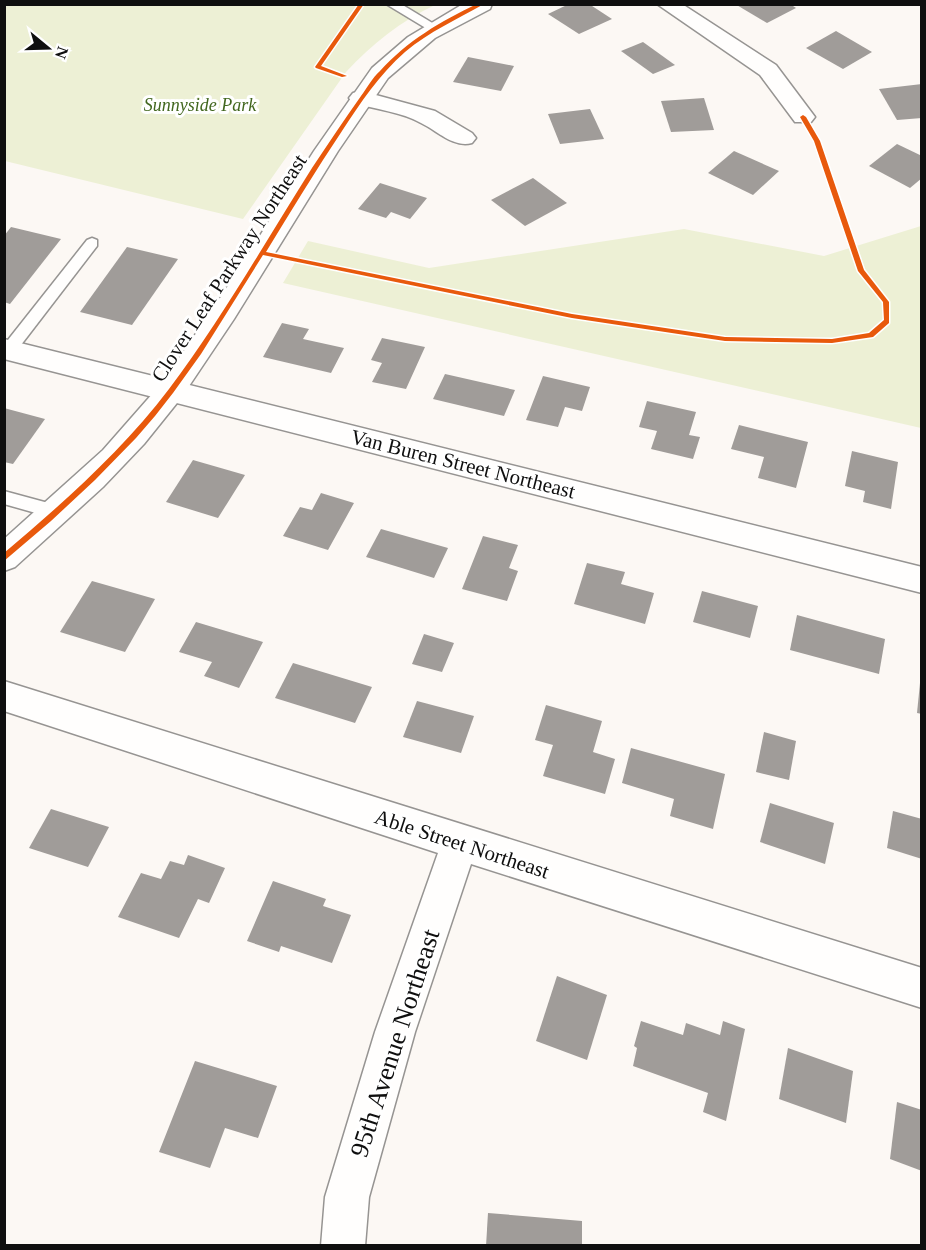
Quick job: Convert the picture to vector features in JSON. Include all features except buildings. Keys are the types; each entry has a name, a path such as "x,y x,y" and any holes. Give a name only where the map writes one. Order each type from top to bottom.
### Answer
{"street":[{"name":"Clover Leaf Parkway Northeast","path":"4,558 57,512 128,442 171,391 361,98 396,56 433,27 482,4"},
{"path":"667,4 768,70 803,117"},
{"path":"361,98 427,116 464,138"},
{"name":"Van Buren Street Northeast","path":"7,350 921,580"},
{"name":"Able Street Northeast","path":"4,696 921,988"},
{"name":"95th Avenue Northeast","path":"343,1245 347,1197 353,1175 395,1032 460,843"}],"lane":[{"path":"392,4 433,27"},
{"path":"7,350 92,243"},
{"path":"4,497 57,512"}],"green space":[{"name":"Sunnyside Park","path":"5,5 435,5 410,18 388,34 346,72 243,219 5,161"},
{"path":"921,226 921,428 283,283 308,241 429,268 684,229 824,256"}],"cycle path":[{"path":"344,76 318,67 362,4"},
{"path":"4,558 92,479 134,436 171,391 225,312 352,111 380,73 428,33 482,4"},
{"path":"262,253 572,316 725,339 832,341 871,335 887,321 886,302 861,271 817,141 803,117"}]}
